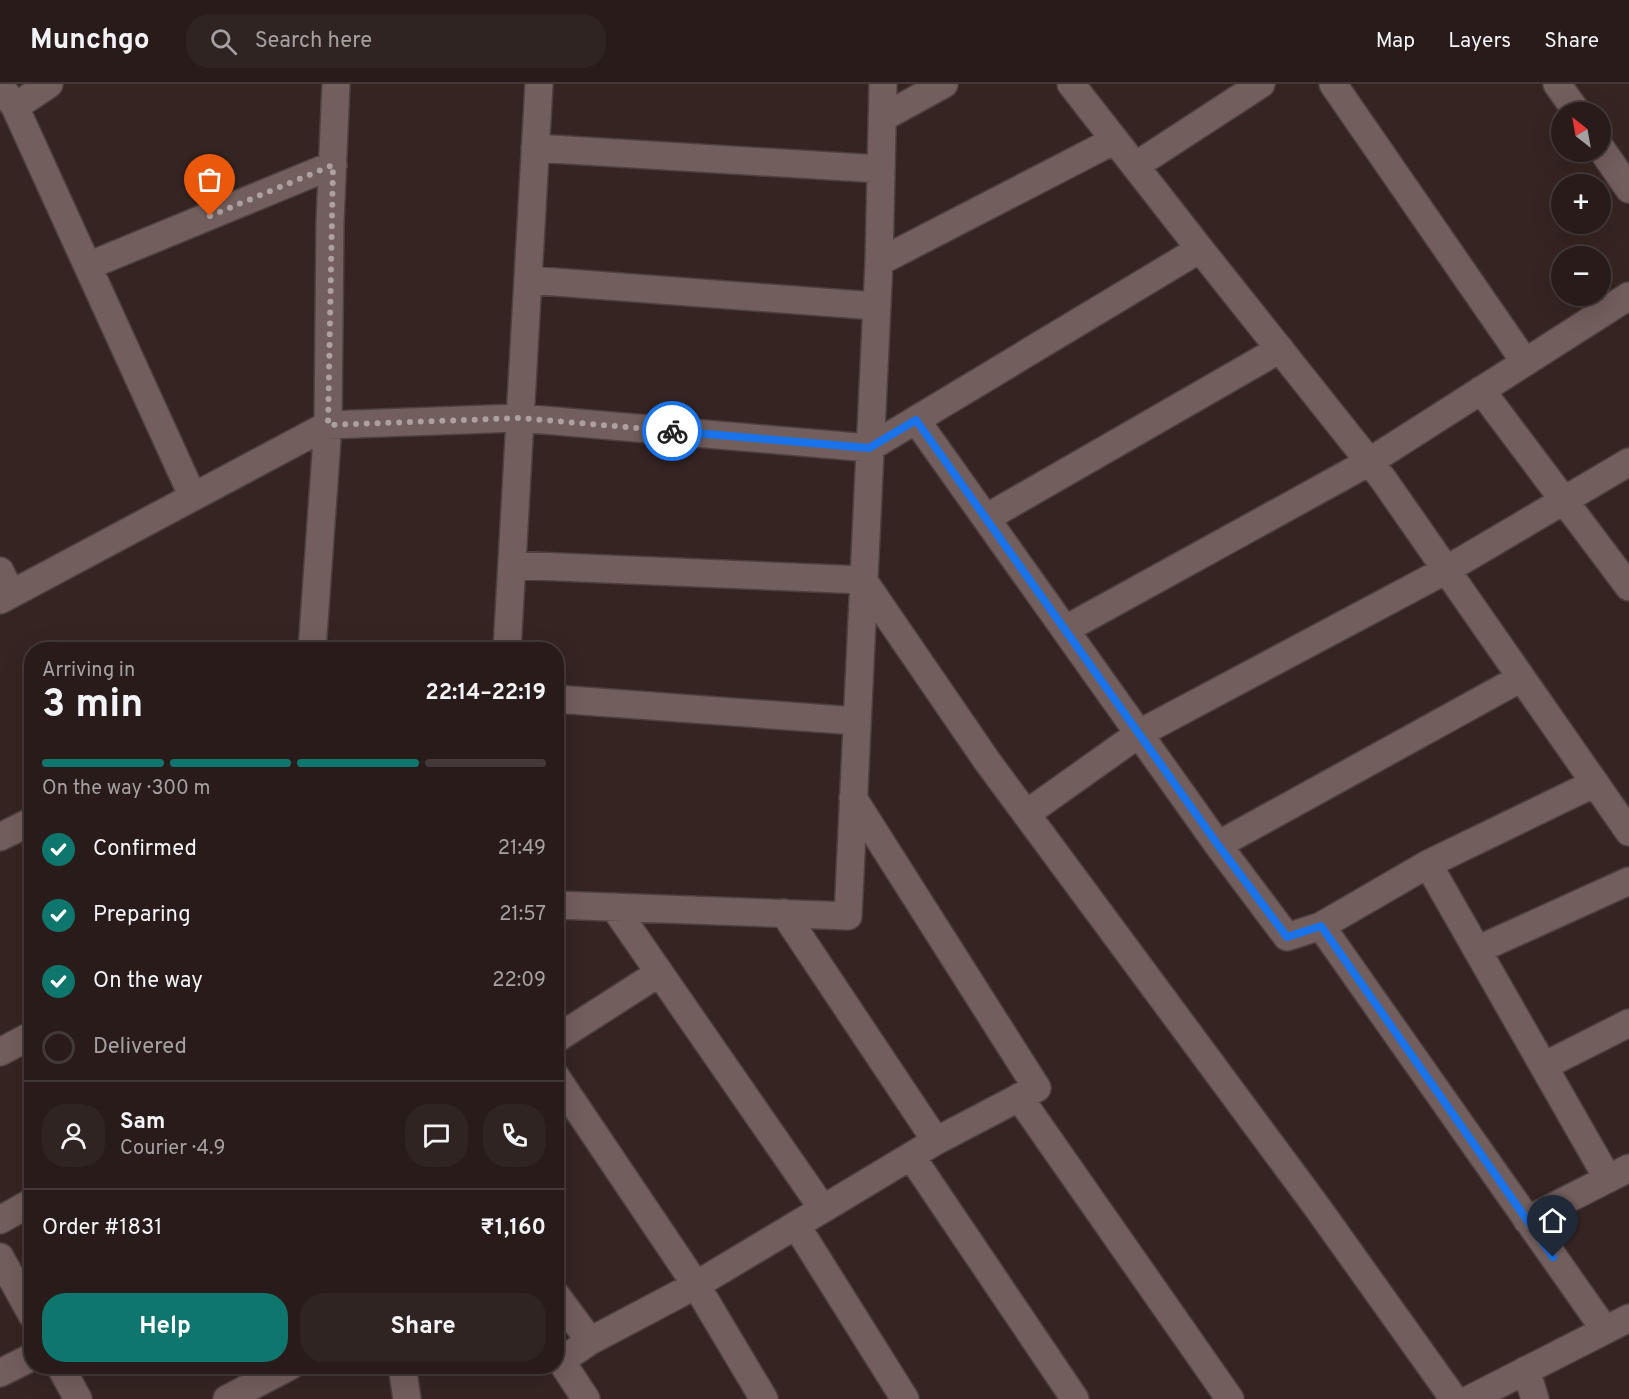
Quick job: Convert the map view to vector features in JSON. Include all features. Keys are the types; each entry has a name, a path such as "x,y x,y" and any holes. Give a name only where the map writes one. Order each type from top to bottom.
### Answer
{"street":[{"path":"49,84 7,96 88,266 193,497"},
{"path":"313,642 328,425 336,84"},
{"path":"507,642 539,84"},
{"path":"564,905 848,916 875,306 879,262 883,84"},
{"path":"882,118 944,84"},
{"path":"1071,84 1369,462 1628,827"},
{"path":"1135,166 1261,84"},
{"path":"1333,84 1525,362"},
{"path":"1557,84 1570,102"},
{"path":"879,262 1115,140"},
{"path":"535,148 880,168"},
{"path":"1610,162 1629,189"},
{"path":"88,266 333,165"},
{"path":"4,588 193,497 328,425 520,418 869,448 1200,249"},
{"path":"528,280 875,306"},
{"path":"1066,629 1369,462 1525,362 1627,303"},
{"path":"986,518 1280,350"},
{"path":"1482,390 1629,587"},
{"path":"916,420 1140,732 1218,845 1287,937 1321,926 1428,864 1595,783"},
{"path":"1026,814 1140,732 1446,570 1629,462"},
{"path":"512,565 863,580"},
{"path":"863,580 1026,814 1317,1207 1454,1399"},
{"path":"1218,845 1521,678"},
{"path":"564,700 856,721"},
{"path":"564,1359 590,1341 696,1285 936,1141 1037,1088 853,798"},
{"path":"0,837 24,825"},
{"path":"1428,864 1544,1066 1618,1174 1527,1220"},
{"path":"1477,950 1629,881"},
{"path":"614,907 823,1209"},
{"path":"784,913 936,1141"},
{"path":"1321,926 1605,1330"},
{"path":"564,1034 659,973"},
{"path":"1544,1066 1629,1023"},
{"path":"0,1052 24,1039"},
{"path":"564,1089 696,1285 764,1399"},
{"path":"1019,1097 1230,1399"},
{"path":"911,1156 1075,1399"},
{"path":"0,1220 24,1206"},
{"path":"796,1225 905,1399"},
{"path":"0,1257 24,1300"},
{"path":"564,1306 590,1341"},
{"path":"1470,1399 1629,1318"},
{"path":"0,1373 24,1361"},
{"path":"564,1366 586,1399"},
{"path":"1526,1370 1535,1399"},
{"path":"64,1374 78,1399"},
{"path":"227,1399 275,1374"},
{"path":"403,1374 407,1399"}],"way so far":[{"path":"210,216 333,165 330,222 328,425 520,418 672,431"}],"route":[{"path":"672,431 869,448 916,420 1140,732 1218,845 1287,937 1321,926 1553,1257"}]}
